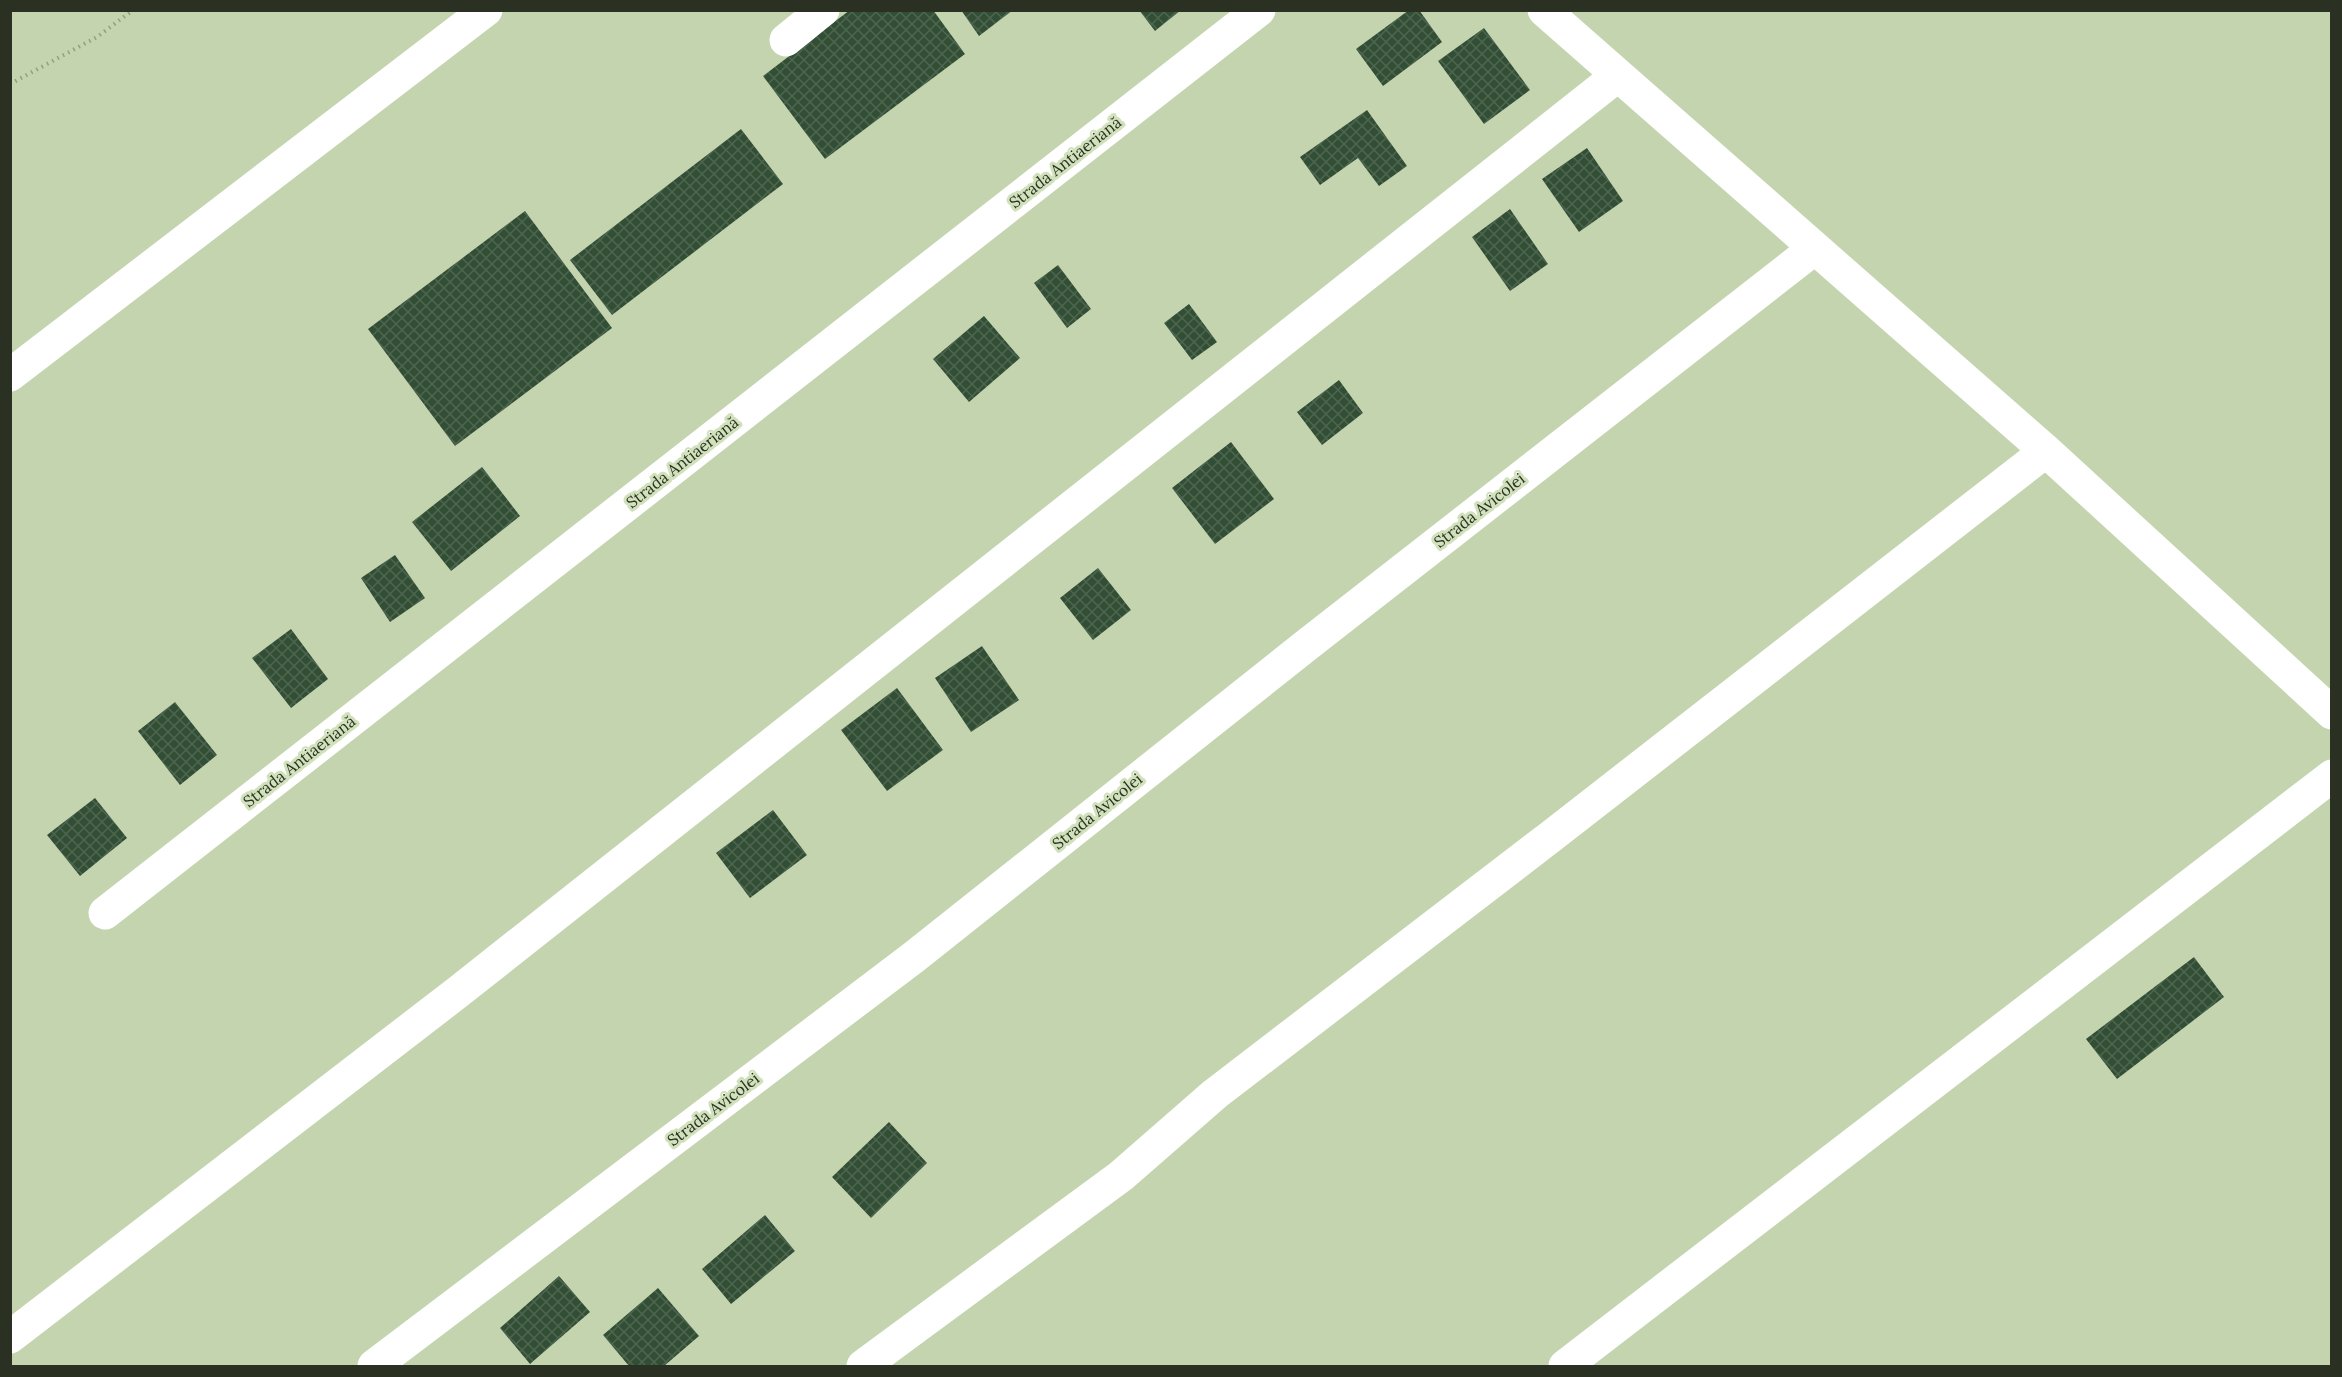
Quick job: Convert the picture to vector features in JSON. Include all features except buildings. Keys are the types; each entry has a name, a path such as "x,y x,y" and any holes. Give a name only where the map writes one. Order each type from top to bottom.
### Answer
{"street":[{"path":"10,375 486,10"},
{"path":"786,40 823,10"},
{"name":"Strada Antiaeriană","path":"105,913 1259,10"},
{"path":"1544,10 2046,451 2331,713"},
{"path":"10,1337 467,985 1617,76"},
{"name":"Strada Avicolei","path":"374,1366 914,957 1308,644 1815,248"},
{"path":"863,1366 1121,1176 1215,1094 1549,838 2046,451"},
{"path":"1565,1366 2331,776"}],"path":[{"path":"10,84 97,37 133,10"}]}
